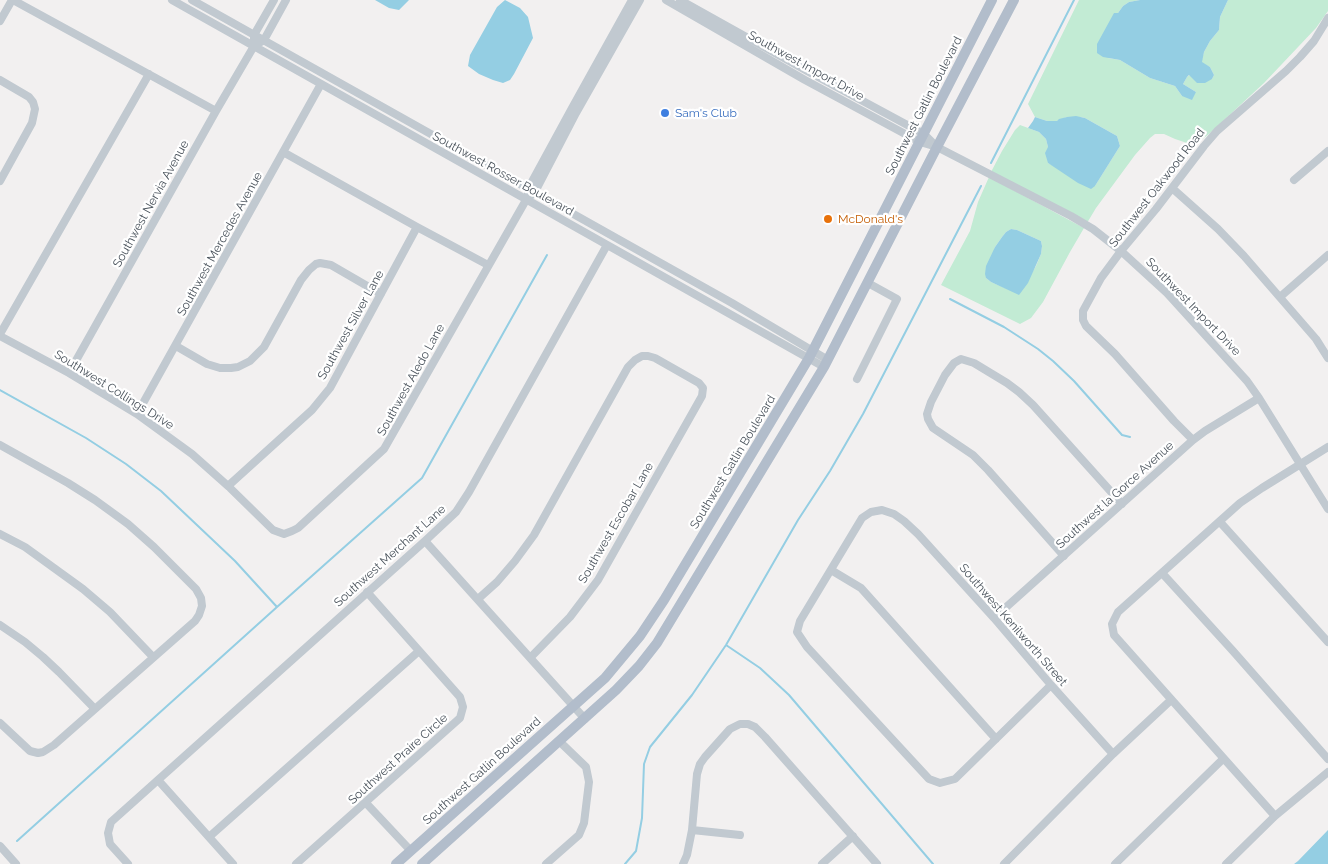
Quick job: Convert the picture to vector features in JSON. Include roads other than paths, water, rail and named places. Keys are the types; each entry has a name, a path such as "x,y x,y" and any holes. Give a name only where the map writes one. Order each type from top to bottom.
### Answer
{"main road":[{"name":"Southwest Gatlin Boulevard","path":"396,864 574,707 605,678 640,636 664,600 811,355 992,0"},
{"path":"422,864 616,690 639,666 657,643 826,363 1014,0"}],"street":[{"path":"0,21 13,0 216,111"},
{"name":"Southwest Rosser Boulevard","path":"172,0 607,245 826,363"},
{"name":"Southwest Rosser Boulevard","path":"192,0 732,303 811,355"},
{"path":"254,46 254,35 274,0"},
{"path":"254,46 264,40 286,0"},
{"name":"Southwest Aledo Lane","path":"531,191 632,0"},
{"name":"Southwest Aledo Lane","path":"276,532 284,534 298,528 384,449 640,0"},
{"name":"Southwest Import Drive","path":"666,0 789,71 922,138"},
{"name":"Southwest Import Drive","path":"680,0 809,72 937,147 1071,216 1121,251 1167,293 1247,381 1328,509"},
{"name":"Southwest Oakwood Road","path":"1193,440 1115,354 1086,326 1083,320 1083,311 1101,278 1204,146 1217,131 1300,57 1314,41 1328,18"},
{"name":"Southwest Nervia Avenue","path":"69,373 254,46"},
{"path":"0,335 149,74"},
{"path":"0,80 29,97 34,102 36,109 32,123 0,180"},
{"name":"Southwest Mercedes Avenue","path":"136,414 176,346 321,84"},
{"path":"1294,180 1328,151"},
{"path":"284,152 488,265"},
{"path":"1172,188 1218,229 1316,338 1328,358"},
{"name":"Southwest Silver Lane","path":"228,486 312,410 330,388 418,227"},
{"name":"Southwest Merchant Lane","path":"128,864 110,844 108,833 111,822 456,512 607,245"},
{"path":"1280,297 1328,255"},
{"path":"176,346 207,364 220,368 238,367 250,361 264,347 301,280 316,264 331,265 381,294"},
{"path":"857,379 898,299 868,283"},
{"name":"Southwest Collings Drive","path":"0,335 69,373 136,414 192,454 276,532"},
{"name":"Southwest Escobar Lane","path":"478,599 497,582 534,536 628,367 635,360 642,356 655,358 699,382 703,388 702,396 598,580 570,617 530,658"},
{"path":"1064,556 988,470 973,455 934,428 928,419 931,402 945,375 954,363 961,359 974,362 1019,392 1033,405 1122,504"},
{"name":"Southwest la Gorce Avenue","path":"994,618 1193,440 1259,398"},
{"path":"0,445 68,483 128,524 154,547 196,589 202,598 201,611 195,620 54,746 43,752 30,751 0,723"},
{"path":"1275,816 1114,635 1112,624 1118,612 1240,503 1328,447"},
{"name":"Southwest Kenilworth Street","path":"831,570 862,518 871,512 882,510 904,520 994,618 1113,754"},
{"path":"1220,522 1328,642"},
{"path":"0,534 25,547 83,589 110,612 153,657"},
{"path":"425,541 585,719"},
{"path":"996,739 861,588 831,570 800,621 798,632 807,647 929,779 940,783 955,779 996,739 1051,685"},
{"path":"1162,573 1328,759"},
{"name":"Southwest Praire Circle","path":"296,864 460,718 463,707 460,696 367,592"},
{"path":"0,625 43,657 94,709"},
{"path":"209,837 419,651"},
{"path":"1004,864 1113,754 1171,700"},
{"path":"683,864 692,830 697,774 700,764 730,729 740,724 748,724 760,732 877,864"},
{"path":"546,864 579,835 584,823 590,782 586,767 559,741"},
{"path":"1115,864 1223,759"},
{"path":"1226,864 1275,816 1328,772"},
{"path":"158,780 233,864"},
{"path":"366,802 411,851"},
{"path":"692,830 740,835"},
{"path":"822,864 853,836"},
{"path":"0,846 16,864"}],"water":[{"path":"375,0 409,0 399,10 389,8"},
{"path":"505,0 520,8 528,17 533,38 510,80 503,83 479,74 468,66 470,55 497,7"},
{"path":"1140,0 1228,0 1220,17 1219,30 1204,52 1202,62 1210,67 1214,75 1212,79 1205,83 1197,83 1189,75 1183,84 1196,92 1192,100 1182,96 1175,86 1150,78 1120,60 1103,57 1097,53 1097,44 1114,13 1118,13 1129,2"},
{"path":"1076,116 1085,118 1117,136 1120,146 1095,186 1091,189 1078,183 1048,163 1045,153 1048,147 1046,139 1039,132 1028,128 1035,117 1047,121 1057,121"},
{"path":"1011,229 1041,241 1042,246 1041,254 1028,283 1019,295 991,282 986,278 985,274 986,266 995,247 1006,232"},
{"path":"1328,830 1328,864 1294,864 1298,861"}],"waterway":[{"path":"991,163 1074,0"},
{"path":"625,864 636,851 642,818 644,764 650,747 692,695 726,645 798,520 830,471 863,414 981,186"},
{"path":"17,841 422,478 547,255"},
{"path":"950,299 1004,327 1038,349 1074,381 1122,435 1130,437"},
{"path":"0,390 86,438 126,464 161,491 235,561 277,607"},
{"path":"726,645 760,668 789,695 933,864"}],"place":[{"name":"Sam's Club","path":"665,113"},
{"name":"McDonald's","path":"828,219"}]}
